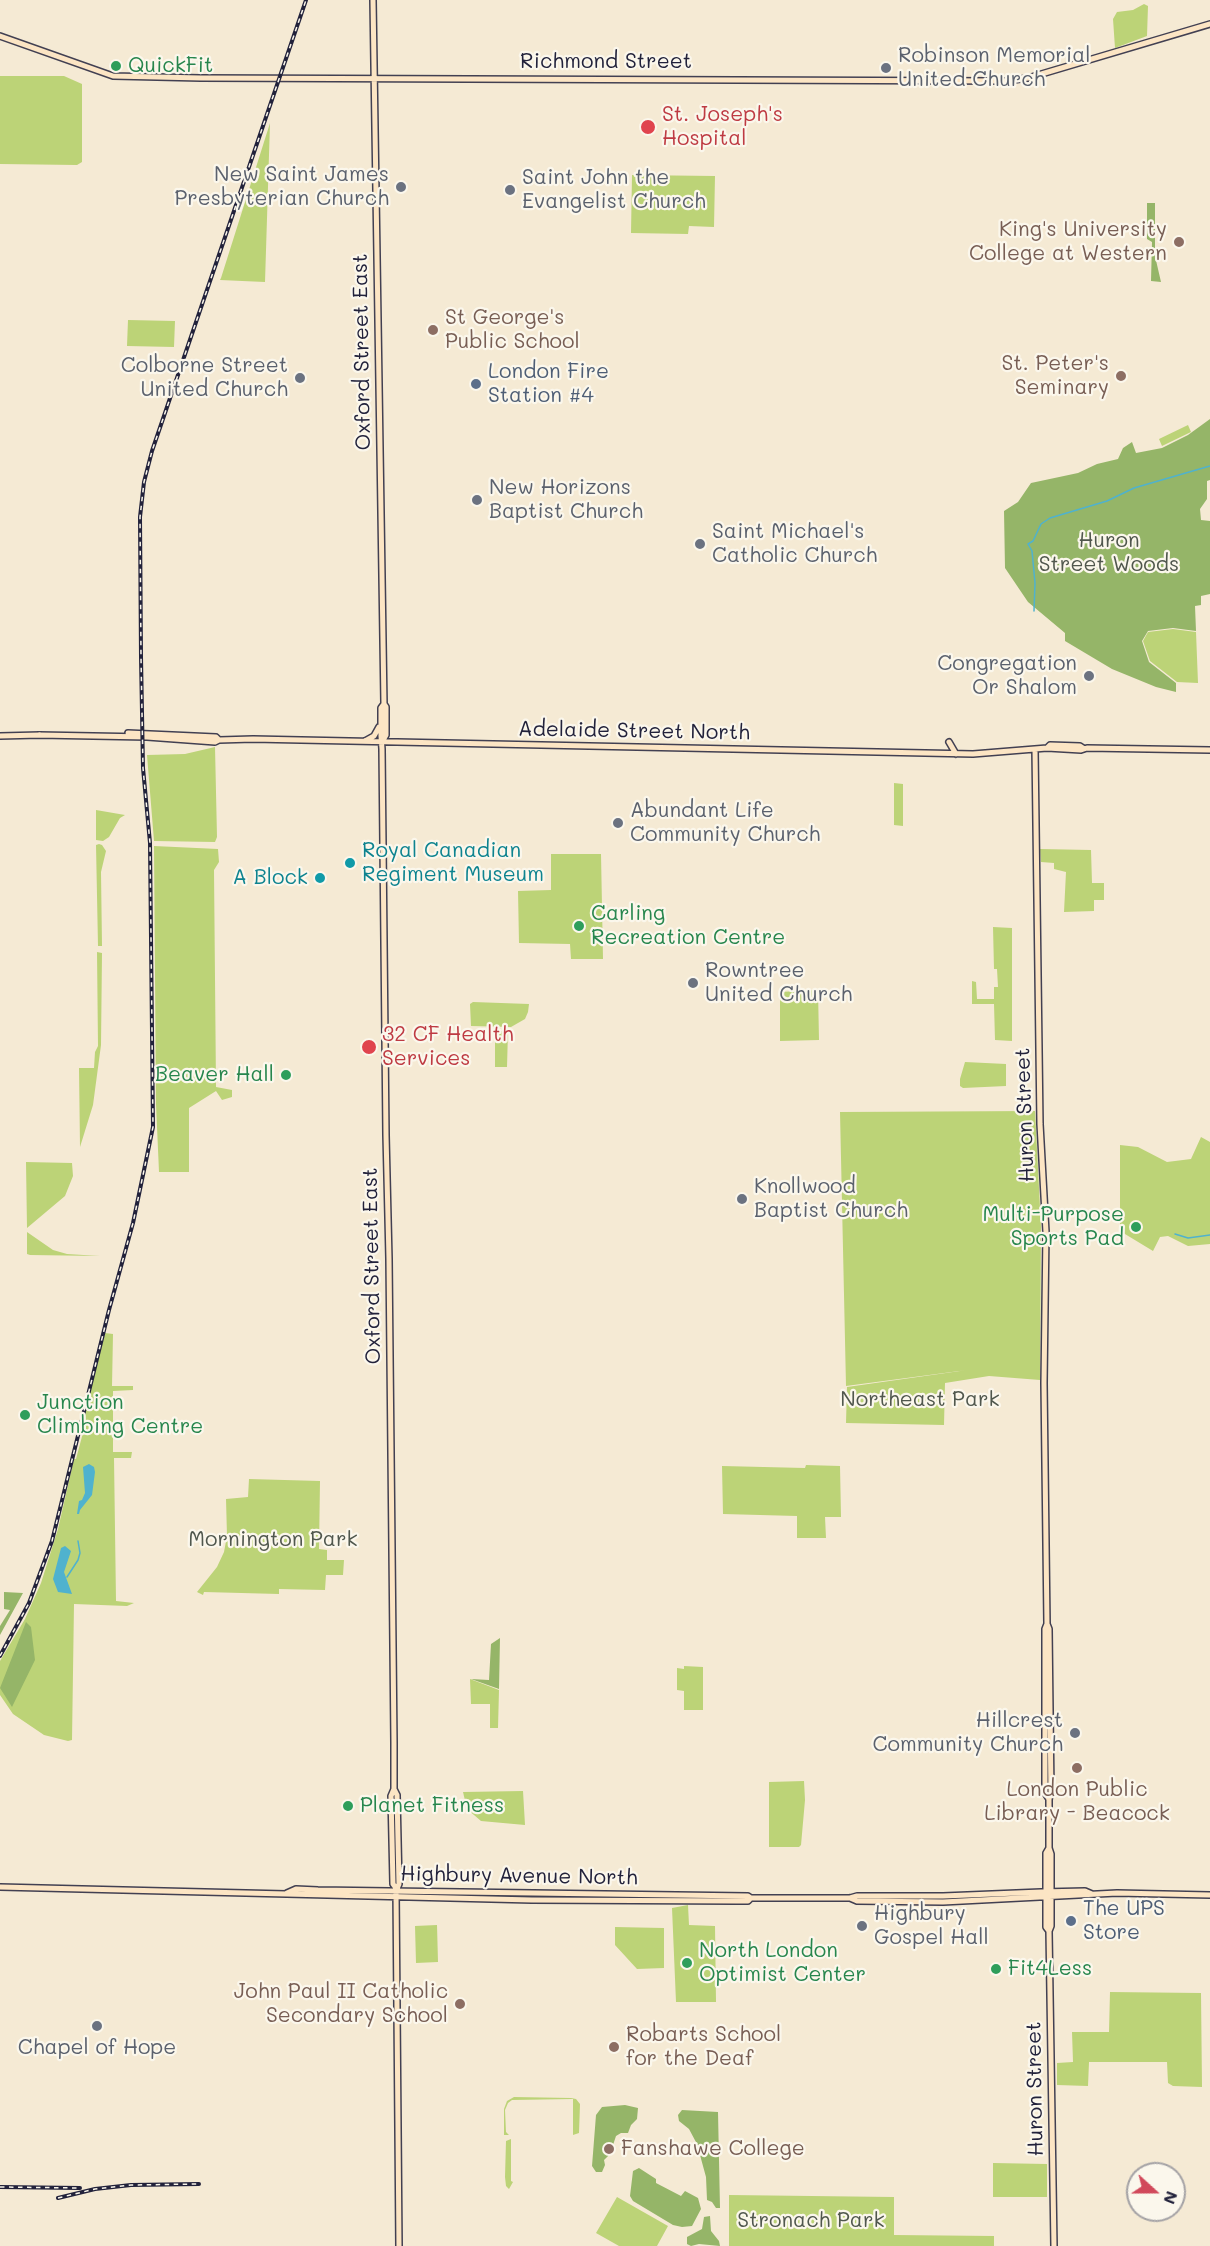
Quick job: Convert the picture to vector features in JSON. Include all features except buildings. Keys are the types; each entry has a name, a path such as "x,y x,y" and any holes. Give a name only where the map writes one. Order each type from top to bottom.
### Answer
{"main road":[{"name":"Oxford Street East","path":"373,0 384,704 386,707 386,735 382,742"},
{"name":"Richmond Street","path":"0,36 113,76 1006,81 1028,78 1210,24"},
{"name":"Oxford Street East","path":"384,704 381,708 381,724 394,1789 391,1796 396,1878 393,1884 396,1892 399,2246"},
{"path":"363,742 375,735 381,724"},
{"name":"Adelaide Street North","path":"0,736 147,736 215,742 219,740 382,742 956,754 989,754 1047,748 1210,750"},
{"path":"942,753 949,742 956,754"},
{"name":"Huron Street","path":"1035,749 1040,1124 1046,1232 1044,1393 1051,1793 1048,1799 1051,1854 1046,1927 1049,1931 1054,2246"},
{"path":"1018,751 1035,760"},
{"path":"377,1891 396,1878 413,1891"},
{"name":"Highbury Avenue North","path":"0,1887 286,1893 413,1891 748,1896 751,1898 850,1898 857,1901 943,1902 1049,1894 1210,1895"},
{"name":"Highbury Avenue North","path":"286,1893 296,1889 737,1901 748,1901 751,1898"}],"green space":[{"path":"1144,4 1148,6 1147,36 1115,48 1113,19 1117,12 1133,10"},
{"path":"0,76 64,76 82,84 82,162 77,165 0,164"},
{"path":"270,123 265,282 220,280 221,278"},
{"path":"632,175 715,176 714,227 689,226 688,234 631,233"},
{"path":"1147,203 1155,203 1155,256 1161,282 1151,281 1152,242 1147,239"},
{"path":"128,320 175,321 174,347 127,346"},
{"name":"Huron Street Woods","path":"1210,419 1210,480 1207,481 1207,499 1200,509 1201,520 1210,521 1210,594 1201,596 1201,605 1195,606 1196,631 1173,628 1148,631 1142,641 1149,662 1176,683 1176,692 1156,687 1112,669 1065,641 1065,633 1028,602 1005,568 1004,511 1018,502 1031,483 1078,473 1097,464 1118,459 1123,448 1132,442 1136,453 1162,448 1188,435"},
{"path":"1188,425 1191,432 1162,446 1159,439"},
{"path":"1173,629 1196,632 1198,683 1177,682 1150,661 1143,641 1148,632"},
{"path":"215,747 217,837 215,842 154,841 147,755 185,754"},
{"path":"894,783 903,784 903,826 894,825"},
{"path":"96,810 125,815 120,818 109,837 103,841 96,840"},
{"path":"99,844 106,851 101,872 102,946 98,946 96,845"},
{"path":"154,846 218,849 219,862 214,870 216,1087 232,1090 232,1097 222,1100 216,1091 189,1108 189,1172 159,1172 156,1104"},
{"path":"1040,849 1091,850 1092,883 1104,883 1104,900 1094,900 1094,911 1064,912 1066,872 1054,869 1054,863 1041,862"},
{"path":"551,854 601,854 603,959 571,959 570,944 519,943 518,891 551,890"},
{"path":"993,927 1012,928 1012,1041 995,1040 994,1004 972,1004 972,981 976,982 977,999 994,999 994,987 998,987 997,969 994,969"},
{"path":"97,952 102,953 101,1045 93,1105 80,1147 79,1068 94,1068 95,1052 98,1046"},
{"path":"818,990 819,1040 780,1041 780,992"},
{"path":"473,1002 529,1004 525,1019 511,1027 471,1026 470,1004"},
{"path":"495,1031 508,1031 507,1067 495,1067"},
{"path":"965,1062 1006,1064 1006,1086 963,1088 960,1086 960,1079"},
{"name":"Northeast Park","path":"1035,1111 1041,1227 1040,1380 989,1376 945,1383 944,1425 846,1423 847,1387 967,1370 846,1386 840,1112"},
{"path":"1201,1137 1210,1142 1210,1244 1188,1246 1168,1236 1160,1237 1153,1251 1120,1231 1120,1145 1138,1147 1167,1162 1191,1159"},
{"path":"26,1162 72,1163 73,1176 65,1196 27,1228"},
{"path":"27,1232 53,1250 67,1254 100,1256 30,1255 27,1254"},
{"path":"105,1333 113,1334 112,1386 133,1386 133,1390 113,1391 113,1452 132,1452 131,1458 114,1458 116,1601 134,1603 127,1606 74,1604 72,1740 68,1741 44,1735 13,1714 0,1695 0,1661 25,1619 41,1583 58,1529 74,1459 76,1459 84,1429 81,1427"},
{"path":"806,1465 840,1466 841,1517 825,1517 826,1538 797,1538 797,1516 723,1514 722,1466 805,1468"},
{"name":"Mornington Park","path":"249,1479 320,1481 319,1549 327,1550 327,1560 344,1560 343,1575 326,1575 325,1590 279,1589 279,1594 204,1592 203,1595 197,1592 217,1567 224,1552 227,1536 226,1499 248,1497"},
{"path":"4,1592 23,1593 0,1635 0,1626 10,1610 4,1609"},
{"path":"26,1622 31,1627 35,1660 12,1707 0,1688"},
{"path":"500,1638 499,1689 471,1679 489,1680 491,1644"},
{"path":"684,1666 703,1667 703,1710 684,1710 684,1691 677,1690 677,1668 684,1669"},
{"path":"470,1679 499,1690 498,1728 490,1728 490,1704 471,1704"},
{"path":"804,1781 805,1800 801,1845 799,1847 769,1847 769,1782"},
{"path":"523,1791 525,1825 481,1821 467,1809 463,1792"},
{"path":"688,1905 689,1925 715,1926 716,2002 676,2002 672,1908"},
{"path":"437,1925 438,1962 416,1963 415,1926"},
{"path":"615,1927 664,1928 664,1968 637,1969 615,1945"},
{"path":"1110,1992 1201,1993 1202,2087 1173,2086 1168,2083 1167,2062 1089,2062 1088,2086 1057,2085 1057,2063 1073,2062 1072,2032 1109,2032"},
{"path":"514,2097 576,2099 580,2104 579,2133 573,2135 573,2099 512,2100 505,2110 506,2132 509,2135 504,2135 504,2109 507,2101"},
{"path":"625,2105 638,2108 637,2119 631,2125 628,2133 616,2136 610,2154 604,2160 605,2165 602,2172 596,2172 592,2166 596,2115 602,2107"},
{"path":"682,2110 718,2112 720,2208 716,2208 712,2202 707,2200 706,2177 697,2144 689,2129 679,2121 678,2115"},
{"path":"511,2139 511,2181 513,2182 509,2189 506,2186 505,2177 506,2141"},
{"path":"993,2163 1047,2164 1047,2197 993,2197"},
{"path":"639,2168 656,2179 656,2183 681,2196 685,2191 698,2198 701,2209 692,2226 673,2225 633,2201 630,2196 633,2171"},
{"name":"Stronach Park","path":"729,2195 894,2197 894,2235 994,2236 994,2246 729,2246"},
{"path":"617,2197 668,2226 657,2246 619,2246 596,2233"},
{"path":"710,2216 711,2231 720,2246 687,2244 687,2237 702,2229 704,2217"}],"water":[{"path":"89,1464 94,1467 95,1472 92,1495 77,1514 79,1501 85,1493 83,1467"},
{"path":"65,1546 71,1551 64,1572 72,1594 58,1592 53,1579 61,1548"}],"waterway":[{"path":"1034,611 1035,583 1032,551 1028,544 1033,541 1041,524 1050,518 1107,501 1134,488 1210,466"},
{"path":"1175,1234 1188,1238 1210,1235"},
{"path":"67,1577 78,1560 80,1553 78,1541"}],"railway":[{"path":"0,1656 29,1603 52,1541 133,1223 153,1127 150,843 143,768 141,657 140,517 144,482 152,451 306,0"},
{"path":"58,2198 95,2189 131,2185 199,2184"},
{"path":"0,2187 80,2188"}],"place":[{"name":"QuickFit","path":"116,66"},
{"name":"Robinson Memorial United Church","path":"886,68"},
{"name":"St. Joseph's Hospital","path":"648,127"},
{"name":"New Saint James Presbyterian Church","path":"401,187"},
{"name":"Saint John the Evangelist Church","path":"510,190"},
{"name":"King's University College at Western","path":"1179,242"},
{"name":"St George's Public School","path":"433,330"},
{"name":"St. Peter's Seminary","path":"1121,376"},
{"name":"Colborne Street United Church","path":"300,378"},
{"name":"London Fire Station #4","path":"476,384"},
{"name":"New Horizons Baptist Church","path":"477,500"},
{"name":"Saint Michael's Catholic Church","path":"700,544"},
{"name":"Congregation Or Shalom","path":"1089,676"},
{"name":"Abundant Life Community Church","path":"618,823"},
{"name":"Royal Canadian Regiment Museum","path":"350,863"},
{"name":"A Block","path":"320,878"},
{"name":"Carling Recreation Centre","path":"579,926"},
{"name":"Rowntree United Church","path":"693,983"},
{"name":"32 CF Health Services","path":"369,1047"},
{"name":"Beaver Hall","path":"286,1075"},
{"name":"Knollwood Baptist Church","path":"742,1199"},
{"name":"Multi-Purpose Sports Pad","path":"1136,1227"},
{"name":"Junction Climbing Centre","path":"25,1415"},
{"name":"Hillcrest Community Church","path":"1075,1733"},
{"name":"London Public Library - Beacock","path":"1077,1768"},
{"name":"Planet Fitness","path":"348,1806"},
{"name":"The UPS Store","path":"1071,1921"},
{"name":"Highbury Gospel Hall","path":"862,1926"},
{"name":"North London Optimist Center","path":"687,1963"},
{"name":"Fit4Less","path":"996,1969"},
{"name":"John Paul II Catholic Secondary School","path":"460,2004"},
{"name":"Chapel of Hope","path":"97,2026"},
{"name":"Robarts School for the Deaf","path":"614,2047"},
{"name":"Fanshawe College","path":"609,2149"}]}
